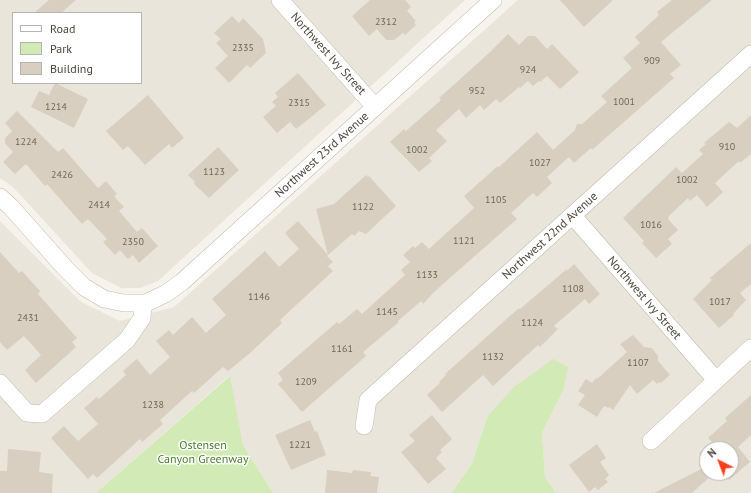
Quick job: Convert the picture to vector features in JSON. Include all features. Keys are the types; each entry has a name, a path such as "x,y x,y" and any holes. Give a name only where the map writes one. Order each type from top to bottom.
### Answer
{"street":[{"name":"Northwest Ivy Street","path":"280,0 375,107"},
{"name":"Northwest 23rd Avenue","path":"144,303 165,294 182,282 493,0"},
{"name":"Northwest 22nd Avenue","path":"364,426 368,400 751,54"},
{"path":"0,197 11,207 64,268 84,287 104,299 124,304 144,303 142,318 127,340 42,414 27,413 0,383"},
{"name":"Northwest Ivy Street","path":"572,216 716,380"},
{"path":"651,441 751,348"}],"shaded area":[{"path":"0,0 465,0 158,281 140,288 121,288 92,273 13,187 0,178"},
{"path":"518,0 751,0 751,491 749,493 556,493 545,477 542,433 563,391 487,416 472,464 451,493 273,493 243,445 229,376 96,493 0,493 0,221 81,302 120,321 174,307"}],"green space":[{"path":"553,359 568,367 563,391 542,433 545,477 556,493 451,493 472,464 487,417 514,387"},
{"name":"Ostensen Canyon Greenway","path":"230,376 243,445 273,493 96,493"}],"building":[{"path":"49,0 76,0 62,12 35,12"},
{"path":"370,0 405,0 411,7 407,11 416,21 414,22 416,25 405,35 403,33 394,40 386,40 377,29 369,36 352,16"},
{"path":"560,0 613,0 584,27"},
{"path":"672,0 712,0 661,42 681,65 670,74 674,78 592,150 591,148 574,163 569,157 547,177 552,183 537,197 533,193 511,213 517,219 435,291 423,304 421,301 398,321 399,322 363,352 366,356 302,412 278,384 283,380 278,373 337,322 339,324 357,309 362,314 405,275 401,270 410,262 403,255 413,246 415,248 422,242 429,249 474,208 464,196 498,166 499,167 537,132 553,150 575,130 577,124 582,124 607,102 601,96 632,68 623,58 640,43 635,37 659,15 657,12"},
{"path":"232,16 239,23 243,18 263,39 266,53 250,68 247,65 229,83 215,68 228,56 216,43 221,39 214,33"},
{"path":"508,34 519,45 528,36 535,36 547,49 552,44 579,72 560,89 547,76 533,86 528,81 500,103 496,99 484,110 480,105 466,118 459,109 436,130 447,141 429,158 432,161 419,172 390,142 404,129 406,131 441,100 439,98"},
{"path":"298,73 326,105 296,129 290,122 277,133 263,117 276,106 272,102 278,97 275,93"},
{"path":"54,84 57,84 88,99 74,128 31,107 39,91 49,95"},
{"path":"148,95 184,138 172,148 169,144 145,165 128,146 123,150 106,131"},
{"path":"17,111 58,152 63,148 98,188 106,181 117,194 114,196 124,207 119,211 137,232 142,228 158,246 139,263 133,255 128,259 120,250 115,255 103,242 107,239 88,219 82,224 47,184 45,186 26,164 15,174 3,162 13,152 5,143 5,138 12,131 5,123"},
{"path":"751,115 751,154 740,163 739,161 715,183 723,192 707,207 697,195 690,201 688,198 668,217 668,219 678,230 668,239 672,244 656,258 642,243 644,241 623,218 676,167 682,173 703,154 699,150 706,144 704,143 729,122 737,128"},
{"path":"218,147 239,170 209,198 194,184 195,182 188,175"},
{"path":"366,175 368,177 369,176 396,206 366,234 359,231 354,236 352,234 327,256 333,262 328,266 333,271 280,320 282,323 250,353 228,371 223,367 194,393 192,391 160,420 163,424 142,442 140,439 97,478 93,474 88,479 51,438 64,426 78,441 98,424 84,408 97,397 99,399 126,375 123,371 137,359 150,375 170,357 156,341 169,330 173,335 192,317 206,333 226,315 212,299 265,251 279,267 299,249 285,233 298,221 328,255 316,209 334,204"},
{"path":"751,243 751,284 740,293 746,300 733,314 734,315 719,328 693,299 712,280 710,278"},
{"path":"0,252 19,273 22,271 40,291 38,294 77,338 72,342 76,347 36,383 25,370 41,355 24,336 7,350 0,342"},
{"path":"574,264 600,294 589,304 585,299 554,326 558,329 540,347 538,345 493,386 483,375 442,412 427,395 440,383 439,382 446,375 445,374 519,308 520,309"},
{"path":"633,335 644,347 652,348 658,356 658,361 670,375 661,383 660,382 657,384 653,380 637,394 630,385 613,410 604,406 597,417 578,405 585,395 578,391 586,379 592,383 627,352 620,344"},
{"path":"751,395 751,435 739,446 739,441 711,441 708,438 727,421 725,418"},
{"path":"432,415 452,439 440,450 442,452 436,458 446,469 428,484 401,452 415,441 409,435"},
{"path":"310,420 315,432 317,431 326,455 291,470 275,435"},
{"path":"597,444 606,458 600,462 609,475 605,479 608,482 598,490 595,487 589,492 569,465"},
{"path":"739,448 750,462 739,471"},
{"path":"8,449 41,452 39,472 53,474 52,493 0,493 0,471 7,471"},
{"path":"327,470 352,473 353,470 371,472 370,476 379,477 377,493 325,493"},
{"path":"699,470 699,481 705,481 692,493 654,493"}]}
